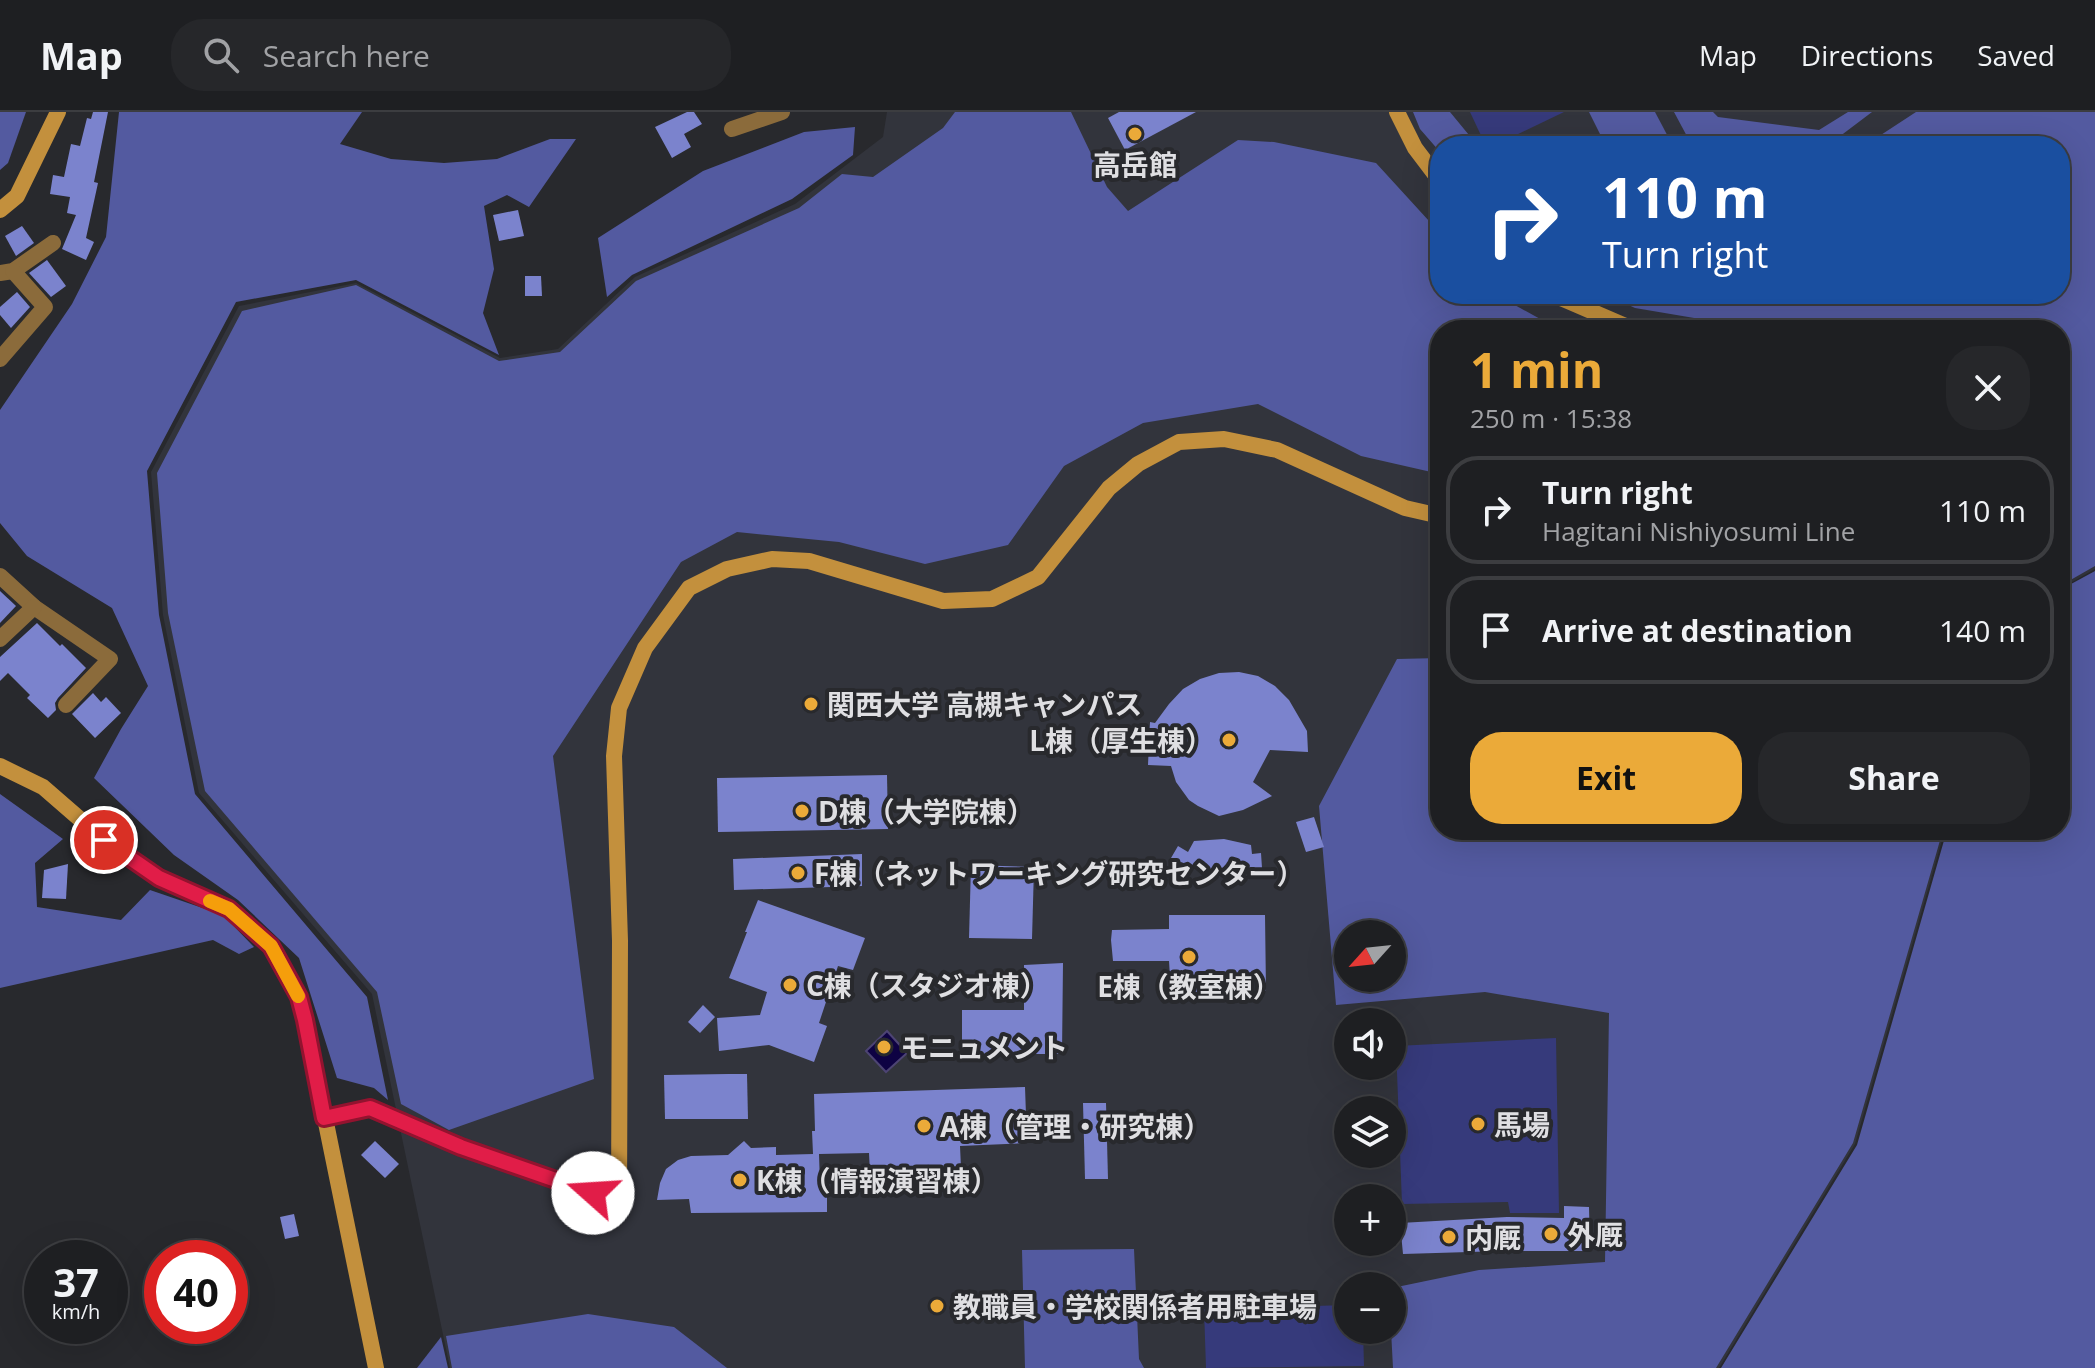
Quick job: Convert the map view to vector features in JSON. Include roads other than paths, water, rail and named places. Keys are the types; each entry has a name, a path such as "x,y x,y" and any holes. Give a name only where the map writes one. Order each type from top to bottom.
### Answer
{"street":[{"path":"0,210 17,196 58,112"},
{"path":"732,129 782,112"},
{"path":"1397,112 1415,148 1430,168"},
{"path":"0,359 45,307 6,272 53,243"},
{"path":"1575,304 1612,320"},
{"path":"324,1118 370,1108 461,1147 619,1202 620,941 614,756 619,708 645,648 689,588 727,569 772,559 809,561 943,601 992,599 1038,577 1109,488 1138,464 1179,442 1224,439 1277,450 1405,508 1430,514"},
{"path":"0,576 34,607 110,659 66,705"},
{"path":"0,639 34,607"},
{"path":"0,766 43,787 104,840 159,878 229,909 271,946 299,997 305,1020 376,1368"}],"place":[{"name":"高岳館","path":"1135,134"},
{"name":"関西大学 高槻キャンパス","path":"811,704"},
{"name":"L棟（厚生棟）","path":"1229,740"},
{"name":"D棟（大学院棟）","path":"802,811"},
{"name":"F棟（ネットワーキング研究センター）","path":"798,873"},
{"name":"E棟（教室棟）","path":"1189,957"},
{"name":"C棟（スタジオ棟）","path":"790,985"},
{"name":"モニュメント","path":"884,1047"},
{"name":"馬場","path":"1478,1124"},
{"name":"A棟（管理・研究棟）","path":"924,1126"},
{"name":"K棟（情報演習棟）","path":"740,1180"},
{"name":"外厩","path":"1551,1234"},
{"name":"内厩","path":"1449,1237"},
{"name":"教職員・学校関係者用駐車場","path":"937,1306"}]}
